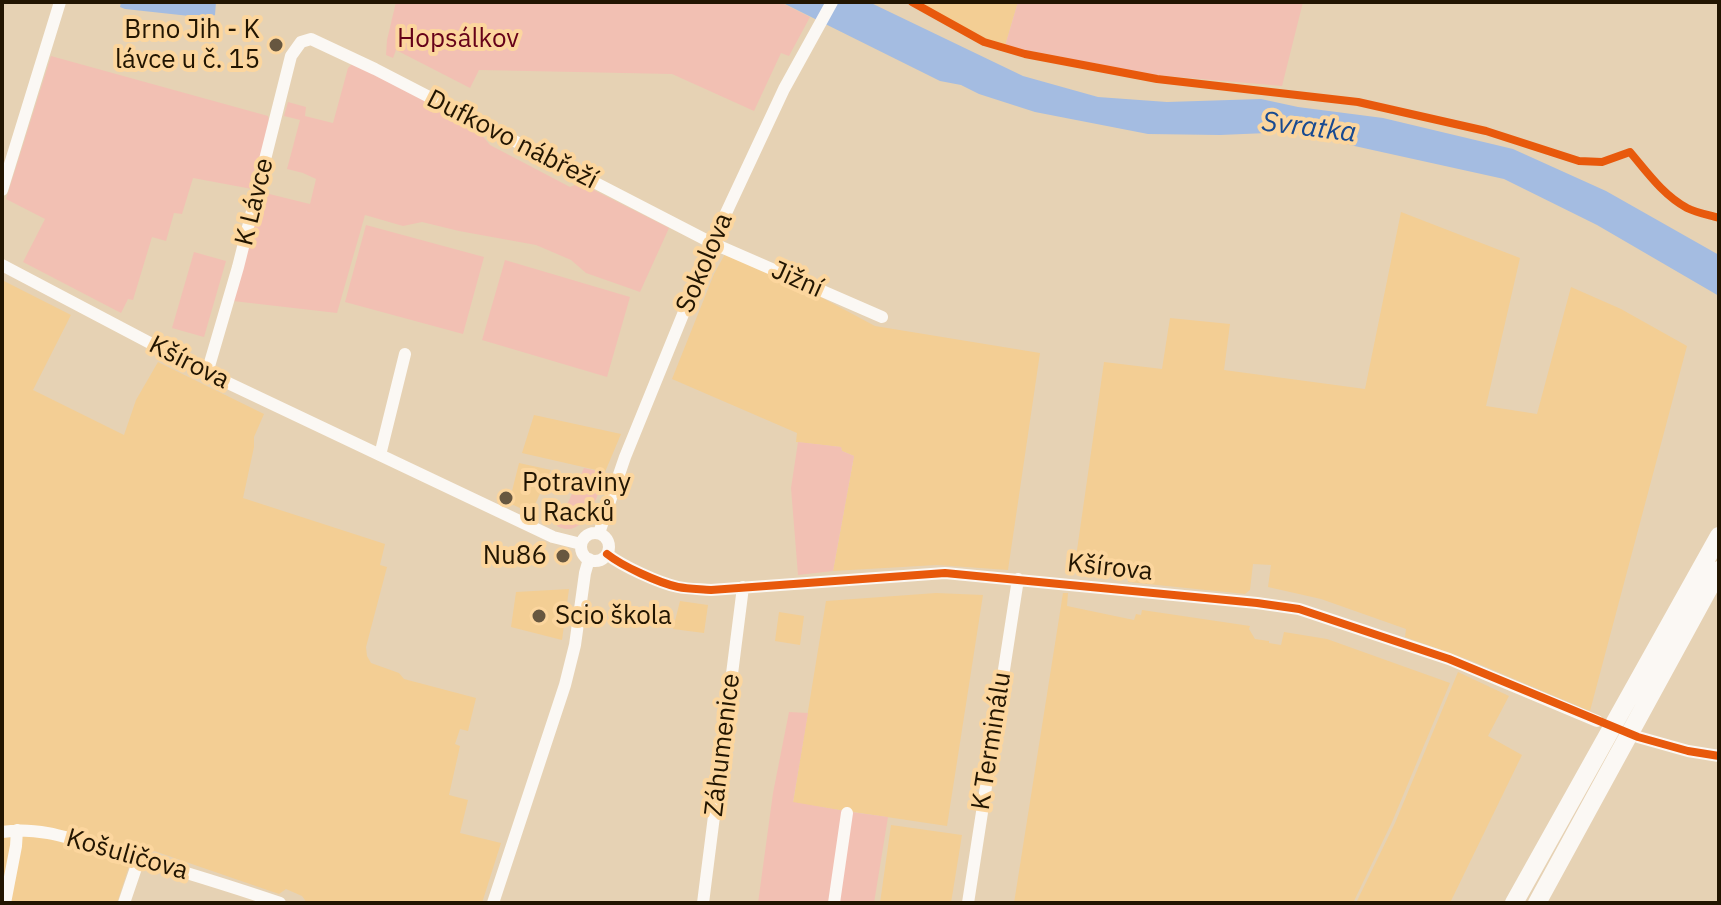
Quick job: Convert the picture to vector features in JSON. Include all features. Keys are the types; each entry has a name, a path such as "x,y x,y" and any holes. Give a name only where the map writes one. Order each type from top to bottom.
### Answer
{"highway":[{"path":"1537,903 1621,747 1719,536"},
{"path":"1514,903 1602,742 1631,724 1719,570"}],"street":[{"path":"2,190 60,2"},
{"name":"Sokolova","path":"599,533 625,457 712,243 784,89 832,2"},
{"name":"Dufkovo nábřeží","path":"311,39 712,243"},
{"name":"K Lávce","path":"207,373 238,267 291,56 301,42 311,39"},
{"name":"Jižní","path":"712,243 882,317"},
{"name":"Kšírova","path":"2,265 207,373 553,537 581,544"},
{"path":"380,455 405,354"},
{"path":"599,533 609,545 607,554 597,560 589,559 581,551 581,544 588,534 599,533"},
{"name":"Kšírova","path":"607,554 677,587 711,590 945,573 1299,609 1449,659 1597,721"},
{"path":"493,903 565,685 589,559"},
{"name":"K Terminálu","path":"968,903 1018,579"},
{"name":"Záhumenice","path":"703,903 743,587"},
{"path":"1631,724 1688,751 1719,756"},
{"path":"834,903 847,813"},
{"path":"5,903 17,830"},
{"name":"Košuličova","path":"2,832 17,830 61,837 210,879 280,903"},
{"path":"124,903 139,859"}],"shaded area":[{"path":"917,2 1018,2 1005,46 988,41"},
{"path":"1401,212 1520,258 1486,406 1537,414 1571,287 1621,309 1687,346 1590,711 1472,661 1405,637 1406,629 1321,599 1268,587 1271,565 1253,564 1250,590 1245,594 1128,582 1128,576 1074,571 1104,362 1162,369 1170,318 1230,324 1224,370 1365,389"},
{"path":"725,254 800,286 875,326 1040,353 1008,570 937,565 833,571 854,456 842,451 841,447 796,442 797,433 672,379"},
{"path":"2,280 71,315 33,390 124,435 136,400 158,362 264,414 254,437 243,498 385,544 380,565 387,567 366,647 371,663 399,673 404,679 476,698 468,731 460,729 455,744 460,746 449,795 468,800 460,833 501,843 482,903 307,903 302,896 286,889 279,894 154,851 129,866 117,903 2,903"},
{"path":"534,415 621,434 605,472 522,453"},
{"path":"519,463 551,470 531,513 509,503"},
{"name":"Scio škola","path":"569,589 562,640 511,627 516,592"},
{"path":"936,593 983,595 947,826 793,803 826,601"},
{"path":"1063,593 1068,593 1067,606 1134,620 1142,610 1250,626 1255,639 1281,645 1284,632 1327,639 1450,683 1392,822 1353,903 1014,903"},
{"path":"680,601 708,605 704,633 673,629"},
{"path":"779,612 804,616 800,645 775,641"},
{"path":"1458,672 1509,696 1488,736 1522,755 1450,903 1356,903 1395,823"},
{"path":"891,825 962,835 951,903 880,903"}],"green space":[{"name":"Hopsálkov","path":"396,2 780,2 810,17 789,56 781,53 754,111 672,74 479,70 470,88 396,50 393,58 386,55"},
{"path":"1018,2 1303,2 1282,86 1155,75 1005,46"},
{"path":"51,56 268,116 252,189 193,178 182,214 174,213 166,241 152,237 133,300 128,299 121,313 23,262 45,219 6,199"},
{"path":"353,63 476,128 490,145 570,187 580,183 669,228 640,292 586,273 571,260 536,245 422,222 403,226 365,215 337,313 233,301 261,192 310,204 316,179 287,169 300,120 284,116 288,102 306,107 305,116 333,123 348,68"},
{"path":"366,225 484,257 463,334 345,302"},
{"path":"194,252 226,261 204,337 172,328"},
{"path":"505,260 630,297 607,377 482,340"},
{"path":"798,442 841,447 842,451 854,456 833,571 798,575 791,488"},
{"path":"584,468 606,473 595,502 576,527 567,529 557,526"},
{"path":"789,712 808,713 793,802 845,811 831,903 758,903 773,793"},
{"path":"851,812 888,817 874,903 838,903"}],"water":[{"path":"121,2 216,2 215,15 208,18 125,9 120,7"},
{"name":"Svratka","path":"781,2 869,2 1023,76 1098,97 1167,102 1261,99 1383,118 1513,149 1606,191 1719,255 1719,296 1597,225 1504,179 1291,132 1148,134 1035,112 961,85 940,81"}],"cycle path":[{"path":"912,2 984,42 1025,54 1157,79 1358,102 1486,131 1579,161 1602,162 1630,152 1678,203 1719,218"},
{"path":"607,554 651,578 690,589 945,573 1299,609 1449,659 1638,737 1719,756"}],"place":[{"name":"Brno Jih - K lávce u č. 15","path":"276,45"},
{"name":"Potraviny u Racků","path":"506,498"},
{"name":"Nu86","path":"563,556"},
{"name":"Scio škola","path":"539,616"}]}
